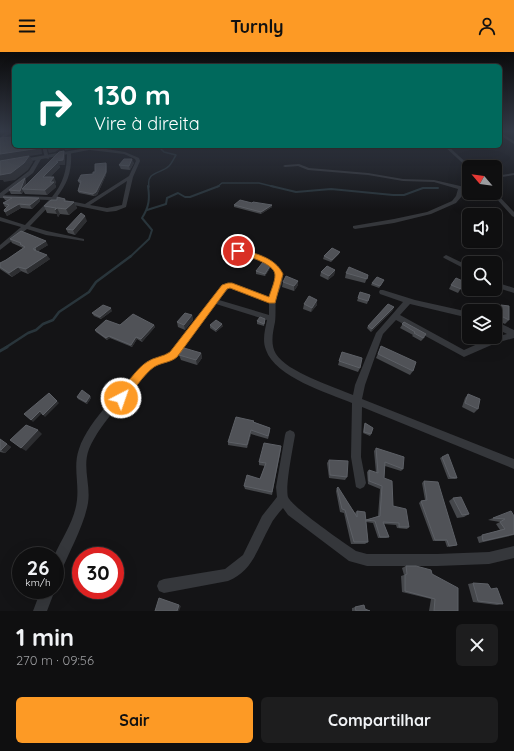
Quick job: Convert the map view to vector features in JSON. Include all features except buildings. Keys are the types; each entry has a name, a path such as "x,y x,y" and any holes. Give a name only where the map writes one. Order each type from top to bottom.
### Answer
{"street":[{"path":"0,165 51,157"},
{"path":"0,248 26,227 53,200 70,170 70,157"},
{"path":"0,195 53,200 107,210 116,209 124,206 131,177 138,161 135,157"},
{"path":"0,195 31,172 39,159"},
{"path":"285,166 299,165 308,169 368,174 402,180 434,180 461,188 459,196 454,202 429,213 394,221 355,227"},
{"path":"502,177 514,174"},
{"path":"85,206 131,177"},
{"path":"500,200 514,215"},
{"path":"0,219 58,236 82,240"},
{"path":"224,249 256,255 277,270 279,274 272,301 273,310 268,337 269,350 274,359 285,368 306,379 357,401 514,464"},
{"path":"446,257 462,265"},
{"path":"63,547 83,503 80,476 81,457 94,430 149,365 158,360 168,359 173,354 228,285 272,301"},
{"path":"502,287 514,291"},
{"path":"383,292 407,302 462,313"},
{"path":"214,301 271,318"},
{"path":"360,483 356,457 357,401 360,385 380,333 386,324 396,316 407,302"},
{"path":"396,316 464,354 494,340 514,335"},
{"path":"502,328 514,335"},
{"path":"290,435 282,487 283,499 292,511 353,557 367,560 437,560 489,558 514,552"},
{"path":"164,586 228,574 247,559 266,520 283,499"},
{"path":"40,611 45,599"}],"waterway":[{"path":"149,187 149,182 152,175 166,169 175,157"},
{"path":"218,187 222,183 259,183 271,186"},
{"path":"130,257 149,239 152,230 142,218 148,203 148,186"},
{"path":"271,186 296,192 331,189 393,195 404,195 423,188 438,188"},
{"path":"271,186 275,187"},
{"path":"147,210 166,204 167,198 178,193 185,197 190,197 218,187"},
{"path":"5,348 28,333 36,330 43,324 53,320 59,312 89,292 96,282 131,256"},
{"path":"0,351 7,347"}],"route":[{"path":"121,398 149,365 158,360 168,359 173,354 228,285 272,301 278,284 279,274 277,270 260,257 238,251"}]}
